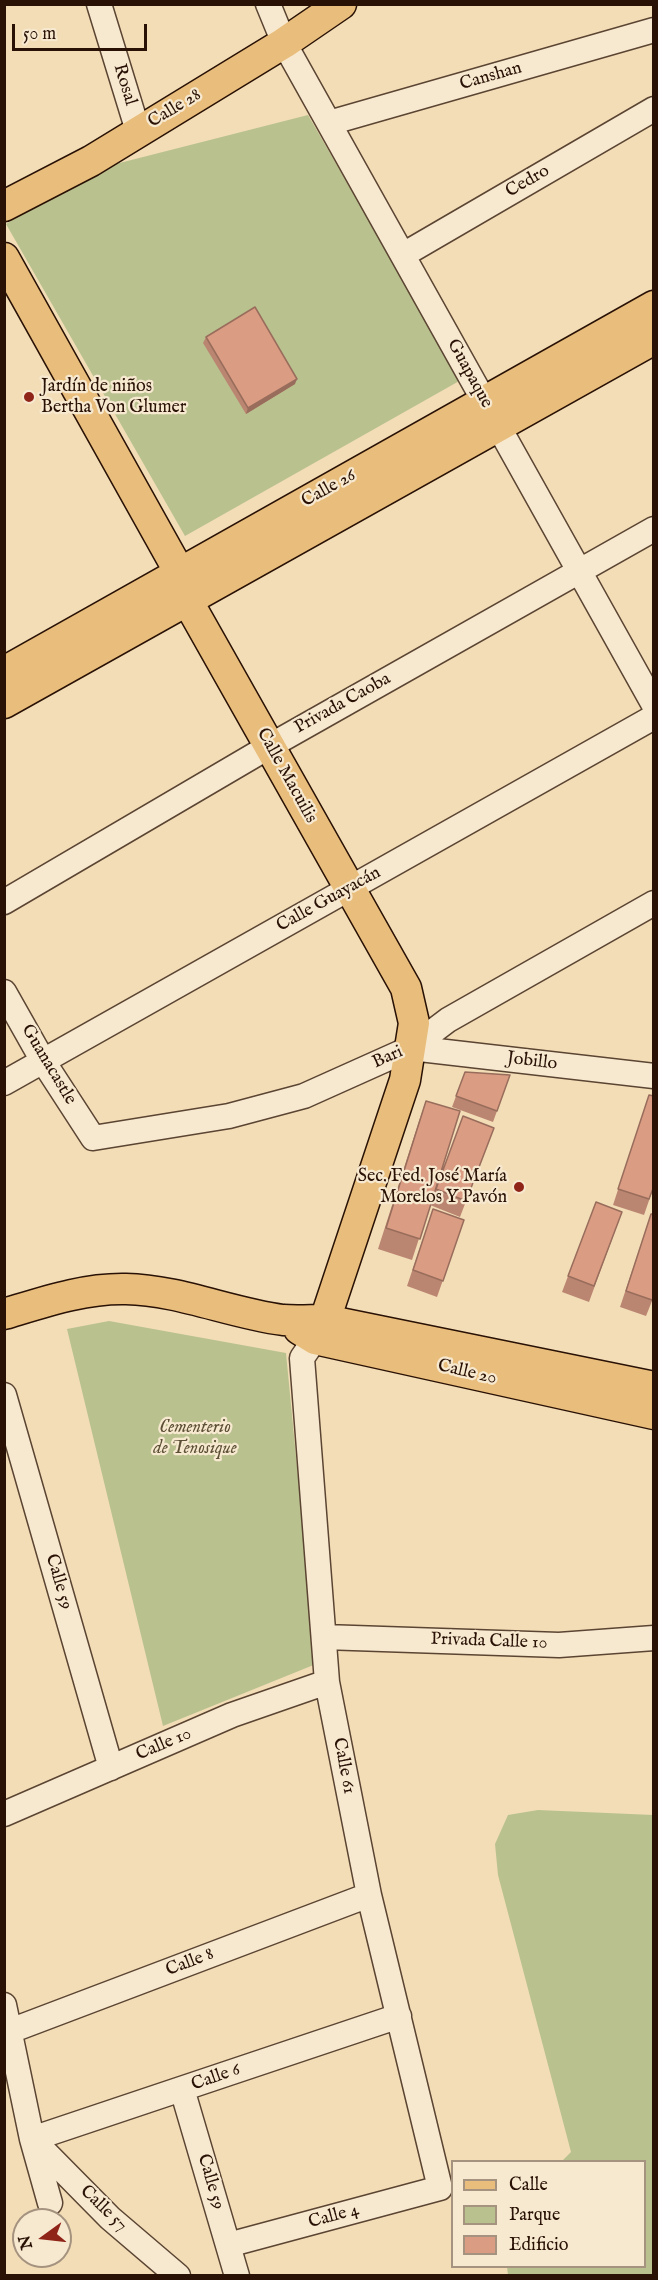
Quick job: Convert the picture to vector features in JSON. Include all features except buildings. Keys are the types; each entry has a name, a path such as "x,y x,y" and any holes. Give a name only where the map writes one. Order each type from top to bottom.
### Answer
{"main road":[{"name":"Calle 28","path":"4,206 91,162 284,43 341,4"},
{"name":"Calle Macuilis","path":"4,258 270,746 406,988 414,1023 405,1080 320,1329"},
{"name":"Calle 26","path":"4,672 184,586 491,414 654,306"},
{"name":"Calle 26","path":"491,414 654,339"},
{"name":"Calle 26","path":"4,703 184,586"},
{"name":"Calle 20","path":"4,1314 57,1298 90,1292 125,1289 157,1292 284,1320 654,1414"},
{"name":"Calle 20","path":"320,1329 654,1387"}],"street":[{"name":"Rosal","path":"99,4 138,131"},
{"name":"Guapaque","path":"268,4 284,43 654,705"},
{"name":"Canshan","path":"329,123 654,30"},
{"name":"Cedro","path":"403,255 654,109"},
{"name":"Privada Caoba","path":"4,902 270,746 654,529"},
{"name":"Calle Guayacán","path":"4,1083 654,717"},
{"name":"Bari","path":"93,1138 229,1116 304,1096 411,1048 448,1020 654,903"},
{"name":"Guanacastle","path":"4,992 43,1061 93,1138"},
{"name":"Jobillo","path":"411,1048 654,1077"},
{"name":"Calle 61","path":"320,1329 302,1358 327,1682 369,1894 440,2188"},
{"name":"Calle 59","path":"4,1395 111,1768"},
{"name":"Privada Calle 10","path":"324,1637 559,1644 654,1638"},
{"name":"Calle 10","path":"4,1814 232,1715 327,1682"},
{"name":"Calle 8","path":"10,2031 369,1894"},
{"name":"Calle 57","path":"4,2005 33,2139 50,2203"},
{"name":"Calle 6","path":"33,2139 399,2016"},
{"name":"Calle 59","path":"182,2089 237,2276"},
{"name":"Calle 57","path":"33,2139 110,2218 178,2276"},
{"name":"Calle 4","path":"228,2245 440,2188"}],"green space":[{"path":"308,115 461,380 185,536 6,224 96,169"},
{"name":"Cementerio de Tenosique","path":"109,1321 286,1353 316,1664 163,1726 67,1329"},
{"path":"538,1810 653,1815 653,2275 508,2275 507,2268 646,2268 646,2160 563,2160 571,2152 498,1875 495,1844 508,1815"}],"place":[{"name":"Jardín de niños Bertha Von Glumer","path":"29,397"},
{"name":"Sec. Fed. José María Morelos Y Pavón","path":"519,1187"}]}
